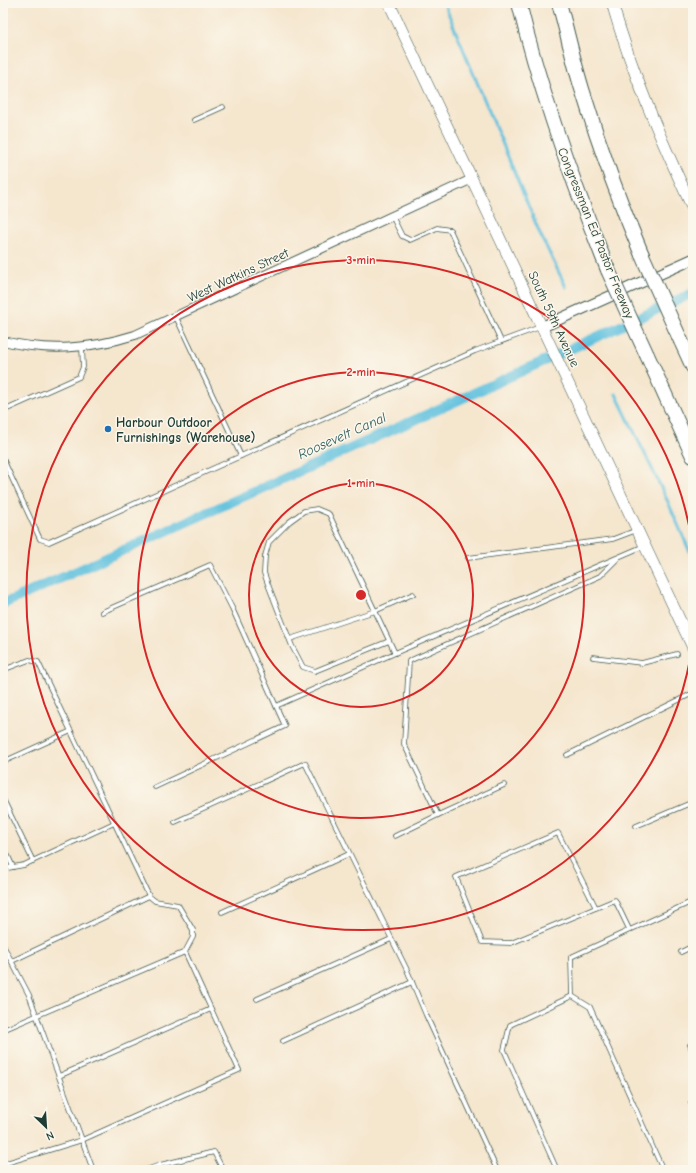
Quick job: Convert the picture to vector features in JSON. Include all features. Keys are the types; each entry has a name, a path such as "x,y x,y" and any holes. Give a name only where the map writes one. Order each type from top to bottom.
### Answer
{"highway":[{"name":"Congressman Ed Pastor Freeway","path":"519,3 534,59 568,169 608,270 693,456"},
{"path":"559,3 563,10 582,87 599,142 624,212 693,367"}],"main road":[{"name":"South 59th Avenue","path":"389,3 693,648"},
{"path":"612,3 624,42 654,124 693,209"}],"street":[{"name":"West Watkins Street","path":"3,341 22,346 44,348 82,347 109,343 135,335 472,179"},
{"path":"542,327 693,259"}],"lane":[{"path":"194,120 223,107"},
{"path":"392,216 402,236 410,240 437,228 450,230 501,341"},
{"path":"176,317 241,456"},
{"path":"3,459 40,538 49,542 475,351 542,327"},
{"path":"3,411 79,377 83,367 82,347"},
{"path":"389,641 315,671 303,667 290,639 264,573 264,564 269,542 289,522 304,511 317,509 329,514 395,653"},
{"path":"468,558 613,539 637,530"},
{"path":"276,706 395,653 645,546"},
{"path":"438,815 404,744 409,661 600,576 618,557"},
{"path":"102,612 210,565 232,608 285,726 155,787"},
{"path":"290,639 375,611 413,594"},
{"path":"593,657 642,663 677,654"},
{"path":"3,670 29,660 38,662 149,896 155,901 178,905 183,911 193,930 193,937 185,952 3,1030"},
{"path":"566,755 693,693"},
{"path":"3,762 70,731"},
{"path":"175,822 305,763 412,982 497,1170"},
{"path":"395,836 504,785"},
{"path":"3,799 33,861"},
{"path":"636,826 693,802"},
{"path":"3,869 24,865 114,823"},
{"path":"596,908 558,833 456,877 482,942 511,943 596,908 615,900 629,929"},
{"path":"3,845 13,867"},
{"path":"222,912 349,854"},
{"path":"12,961 149,896"},
{"path":"572,996 571,956 693,901"},
{"path":"257,999 391,939"},
{"path":"3,945 29,995 93,1170"},
{"path":"681,952 693,946"},
{"path":"3,1164 82,1140 239,1070 185,952"},
{"path":"283,1041 412,982"},
{"path":"557,1170 504,1050 510,1025 572,996"},
{"path":"572,996 590,1007 663,1170"},
{"path":"59,1076 211,1009"},
{"path":"693,1044 690,1045 693,1052"},
{"path":"146,1170 160,1165 214,1152 223,1170"}],"waterway":[{"path":"444,3 541,236 566,287"},
{"name":"Roosevelt Canal","path":"3,604 428,414 693,293"},
{"path":"616,394 668,502 693,559"}],"place":[{"name":"Harbour Outdoor Furnishings (Warehouse)","path":"108,429"}]}
